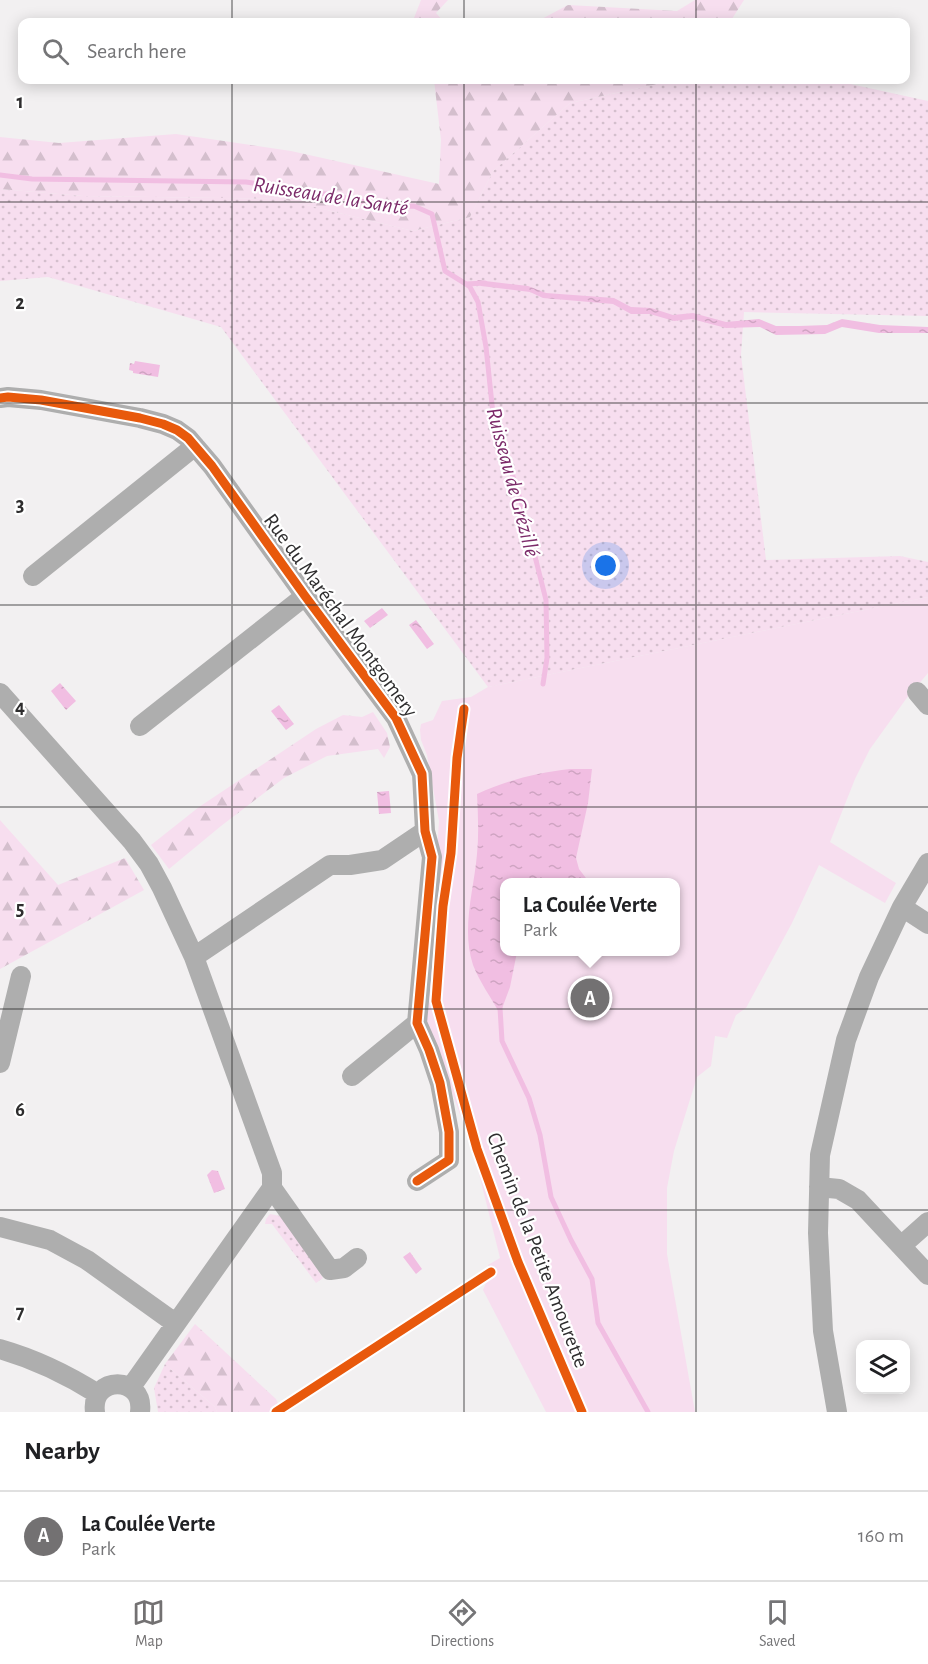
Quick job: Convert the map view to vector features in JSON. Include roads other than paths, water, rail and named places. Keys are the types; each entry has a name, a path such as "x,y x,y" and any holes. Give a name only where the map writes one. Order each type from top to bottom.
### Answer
{"street":[{"name":"Rue du Maréchal Montgomery","path":"0,398 40,400 140,418 177,430 212,466 396,718 422,774 425,831 432,857 417,1023 440,1083 449,1132 449,1160 417,1181"},
{"path":"33,576 195,446"},
{"path":"140,726 305,596"},
{"path":"0,693 132,841 149,864 194,957 272,1173 272,1188 330,1270 344,1268 357,1258"},
{"path":"194,957 330,865 350,865 382,860 425,831"},
{"path":"837,1412 823,1330 818,1233 820,1155 846,1040 869,977 902,907 928,863"},
{"path":"902,907 928,924"},
{"path":"0,1063 21,976"},
{"path":"352,1076 417,1023"},
{"path":"819,1187 839,1189 858,1200 928,1275"},
{"path":"130,1388 272,1188"},
{"path":"901,1246 928,1222"},
{"path":"0,1227 50,1240 87,1260 175,1323"},
{"path":"0,1349 23,1356 75,1380 97,1403 110,1384 121,1384 130,1388 137,1394 141,1404 140,1412"}],"water":[{"path":"477,280 528,286 546,293 614,298 631,307 651,308 673,315 693,313 726,322 759,319 776,326 799,326 827,325 842,319 880,325 928,327 928,333 879,333 842,327 825,334 776,335 760,327 726,328 692,319 674,321 650,314 631,314 613,304 543,298 530,292 481,286"},
{"path":"135,361 160,365 158,377 133,373 129,370 130,363 134,364"},
{"path":"382,608 388,615 370,628 364,621"},
{"path":"416,620 434,644 427,649 409,625"},
{"path":"60,683 76,701 66,710 51,691"},
{"path":"279,705 294,724 286,730 271,711"},
{"path":"570,769 592,769 588,803 576,858 579,869 586,878 500,878 500,956 516,956 510,987 500,1014 473,965 468,938 469,910 478,846 477,794 522,778"},
{"path":"389,791 391,813 379,814 377,792"},
{"path":"212,1170 218,1171 225,1189 214,1193 207,1175"},
{"path":"410,1252 422,1269 416,1274 403,1257"}],"waterway":[{"name":"Ruisseau de la Santé","path":"0,175 32,179 246,182 332,195 389,207 414,206 432,214 445,271 466,284 485,283"},
{"name":"Ruisseau de Grézillé","path":"466,284 478,302 486,347 493,414 522,505 546,600 547,658 543,684"},
{"name":"Ruisseau de Grézillé","path":"500,1008 502,1041 529,1098 540,1135 551,1197 592,1279 598,1323 648,1412"}],"place":[{"name":"La Coulée Verte","path":"590,998"}]}
